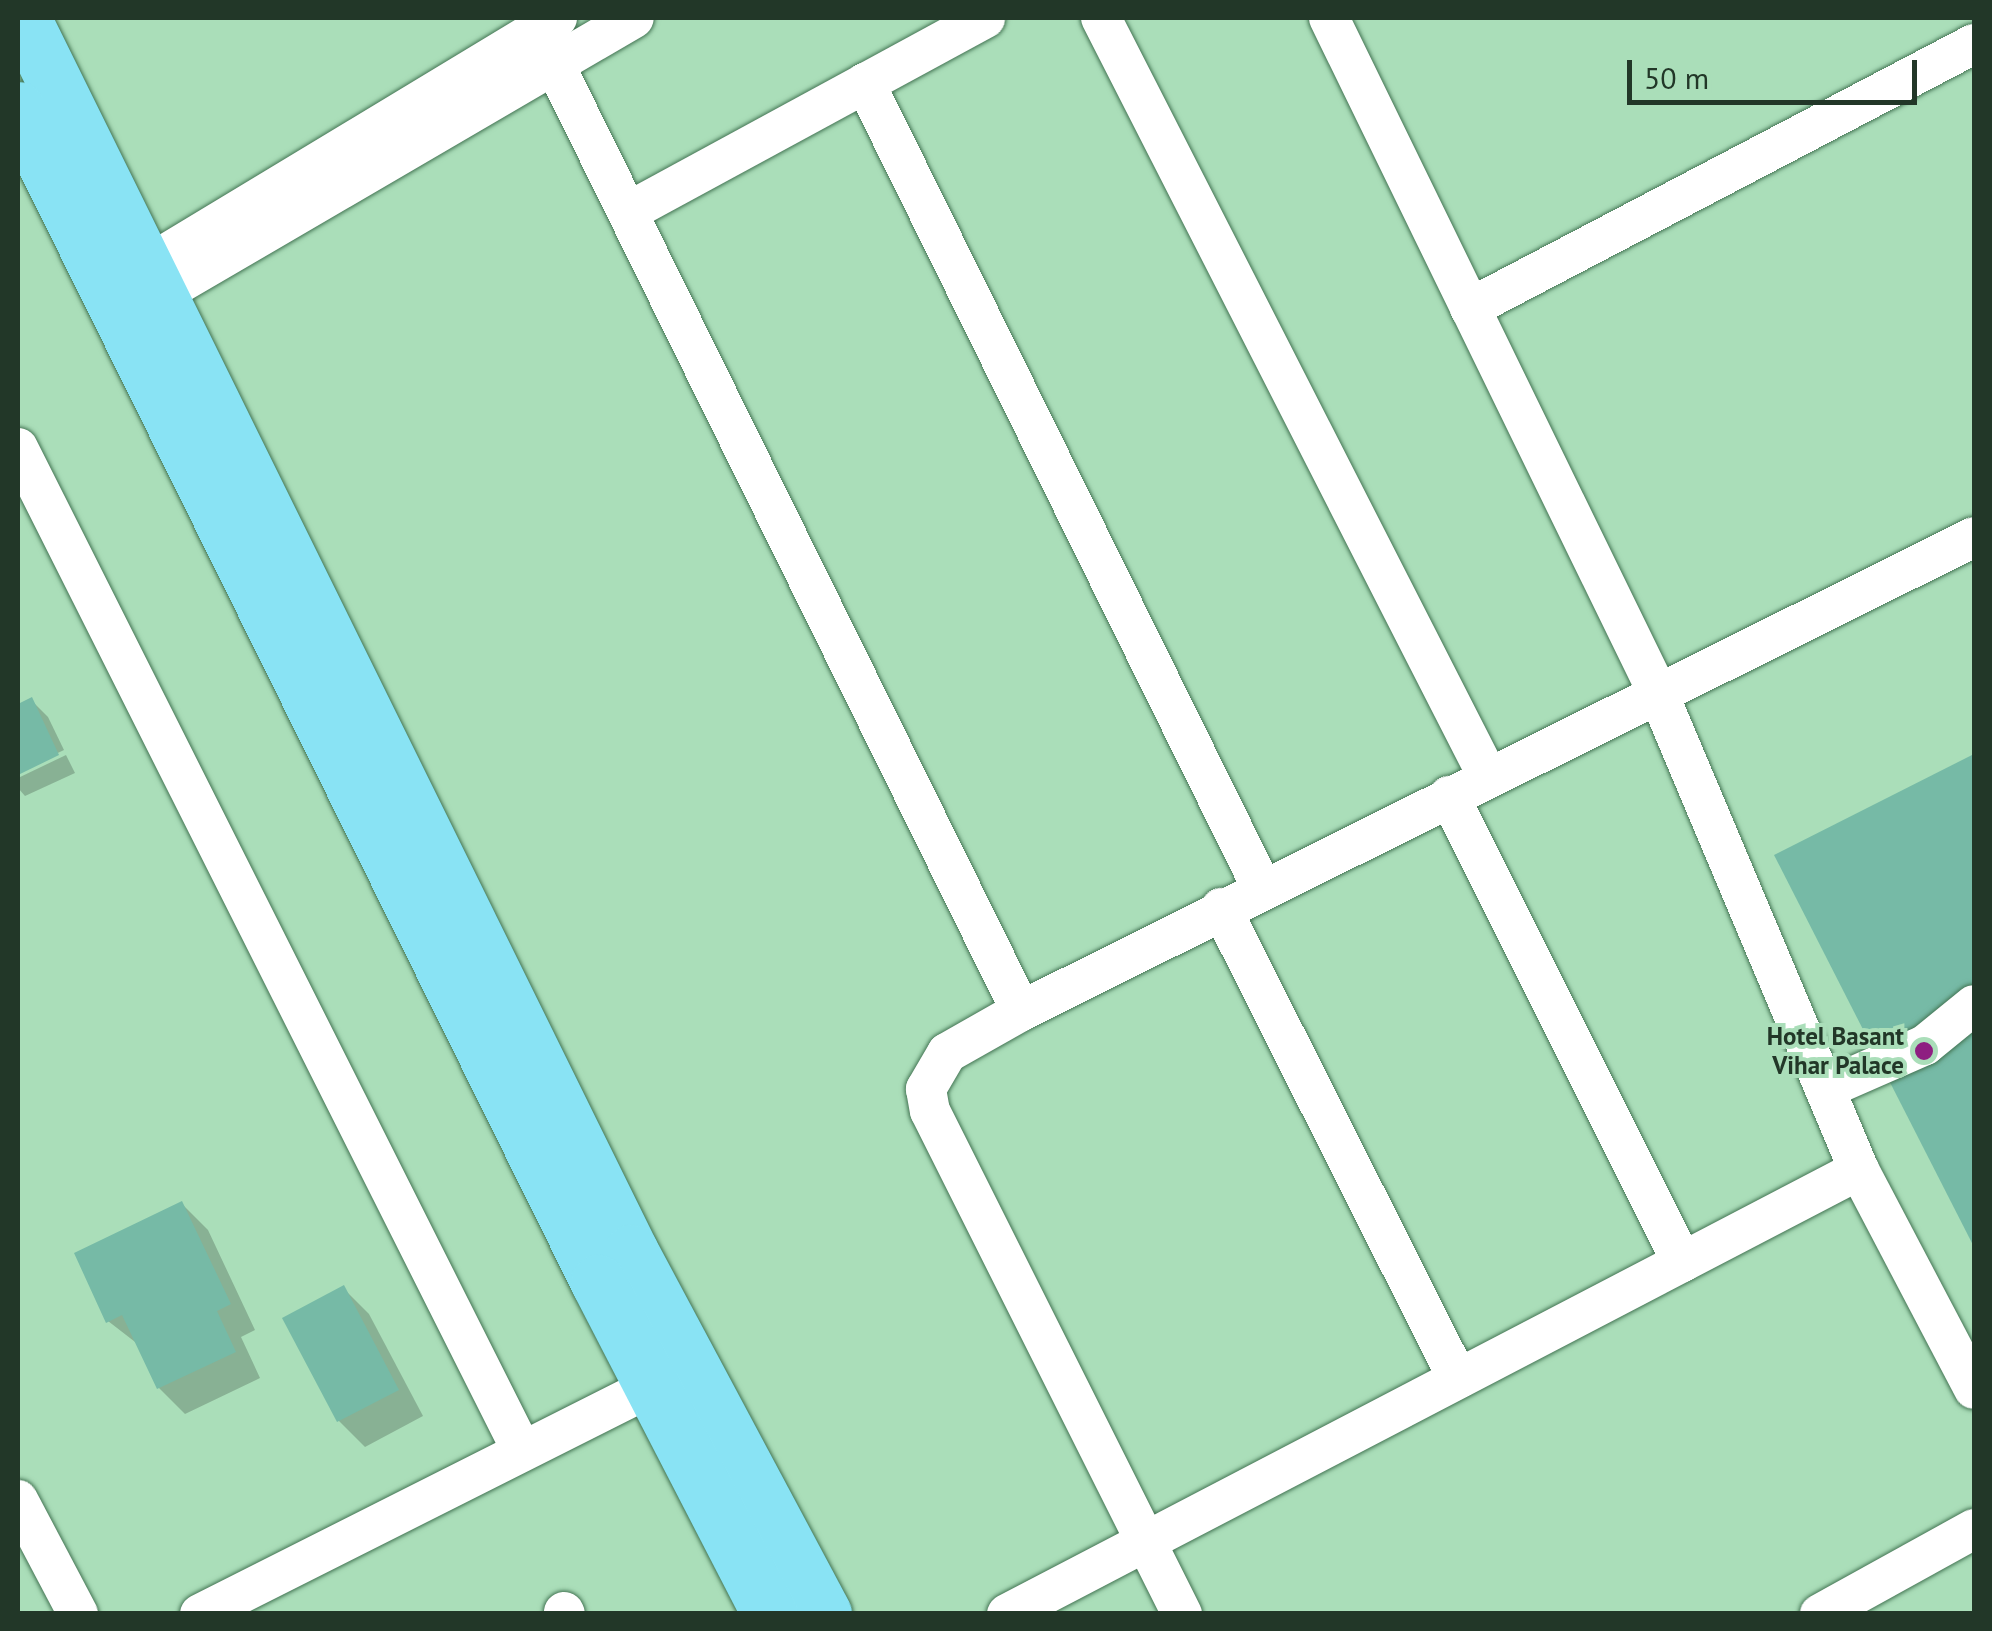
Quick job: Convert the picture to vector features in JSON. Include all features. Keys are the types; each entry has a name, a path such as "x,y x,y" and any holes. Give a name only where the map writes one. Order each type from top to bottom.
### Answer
{"main road":[{"path":"22,18 133,292 670,1374 769,1614"},
{"path":"18,109 133,292"},
{"path":"670,1374 824,1614"}],"street":[{"path":"133,292 550,36 634,18"},
{"path":"630,211 985,18"},
{"path":"1101,18 1488,777"},
{"path":"1329,18 1658,693 1860,1170 1974,1389"},
{"path":"550,36 630,211 1021,1010"},
{"path":"1470,308 1974,44"},
{"path":"865,82 1262,888"},
{"path":"18,448 520,1447"},
{"path":"1182,1614 930,1111 926,1089 946,1053 1021,1010 1221,908 1974,538"},
{"path":"1449,796 1682,1262"},
{"path":"1221,908 1458,1379"},
{"path":"1825,1089 1925,1044 1974,1006"},
{"path":"1006,1614 1860,1170"},
{"path":"200,1614 520,1447 670,1374"},
{"path":"18,1500 78,1614"},
{"path":"1820,1614 1974,1529"}],"building":[{"path":"32,697 59,755 18,775 18,704"},
{"name":"Hotel Basant Vihar Palace","path":"1974,754 1974,1247 1774,855"},
{"path":"182,1201 231,1304 217,1311 236,1352 157,1389 122,1315 106,1323 74,1253"},
{"path":"344,1285 399,1390 337,1422 282,1318"}],"place":[{"name":"Hotel Basant Vihar Palace","path":"1924,1051"}]}
